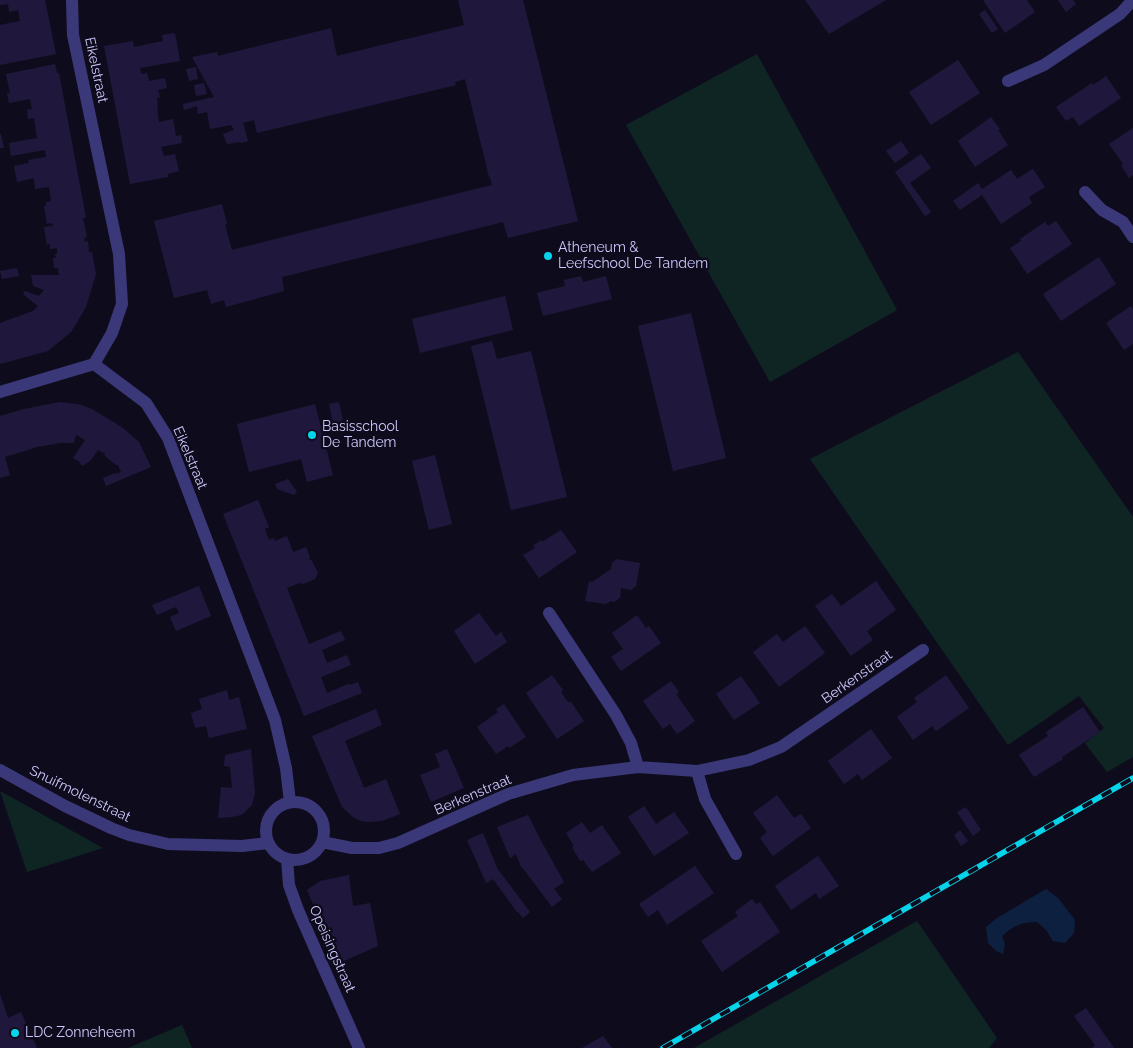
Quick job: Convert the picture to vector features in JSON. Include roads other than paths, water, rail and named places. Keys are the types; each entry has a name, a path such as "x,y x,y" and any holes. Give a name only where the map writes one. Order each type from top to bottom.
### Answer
{"street":[{"name":"Eikelstraat","path":"72,0 73,35 119,254 122,304 112,334 94,364 146,402 168,438 275,720 286,768 290,802"},
{"path":"1008,80 1044,65 1120,14 1133,0"},
{"path":"1085,192 1102,210 1123,222 1133,237"},
{"path":"0,392 94,364"},
{"path":"549,613 616,715 631,743 638,766"},
{"name":"Berkenstraat","path":"322,842 352,848 379,848 398,843 508,794 573,775 638,766 698,771 749,760 781,748 923,650"},
{"name":"Snuifmolenstraat","path":"0,770 66,806 129,835 168,844 242,846 268,843"},
{"path":"698,771 705,799 736,854"},
{"path":"290,802 303,803 312,808 320,817 324,829 322,842 314,854 298,861 276,854 268,843 266,832 269,817 278,807 290,802"},
{"name":"Opeisingstraat","path":"287,859 289,885 298,910 359,1048"}],"water":[{"path":"1046,889 1058,898 1075,920 1074,933 1065,943 1053,941 1046,930 1037,922 1026,923 1014,927 1002,936 1005,944 1003,954 996,951 988,943 986,927 997,918"}],"railway":[{"path":"663,1048 1133,778"}],"place":[{"name":"Atheneum & Leefschool De Tandem","path":"548,256"},
{"name":"Basisschool De Tandem","path":"312,435"},
{"name":"LDC Zonneheem","path":"15,1033"}]}
